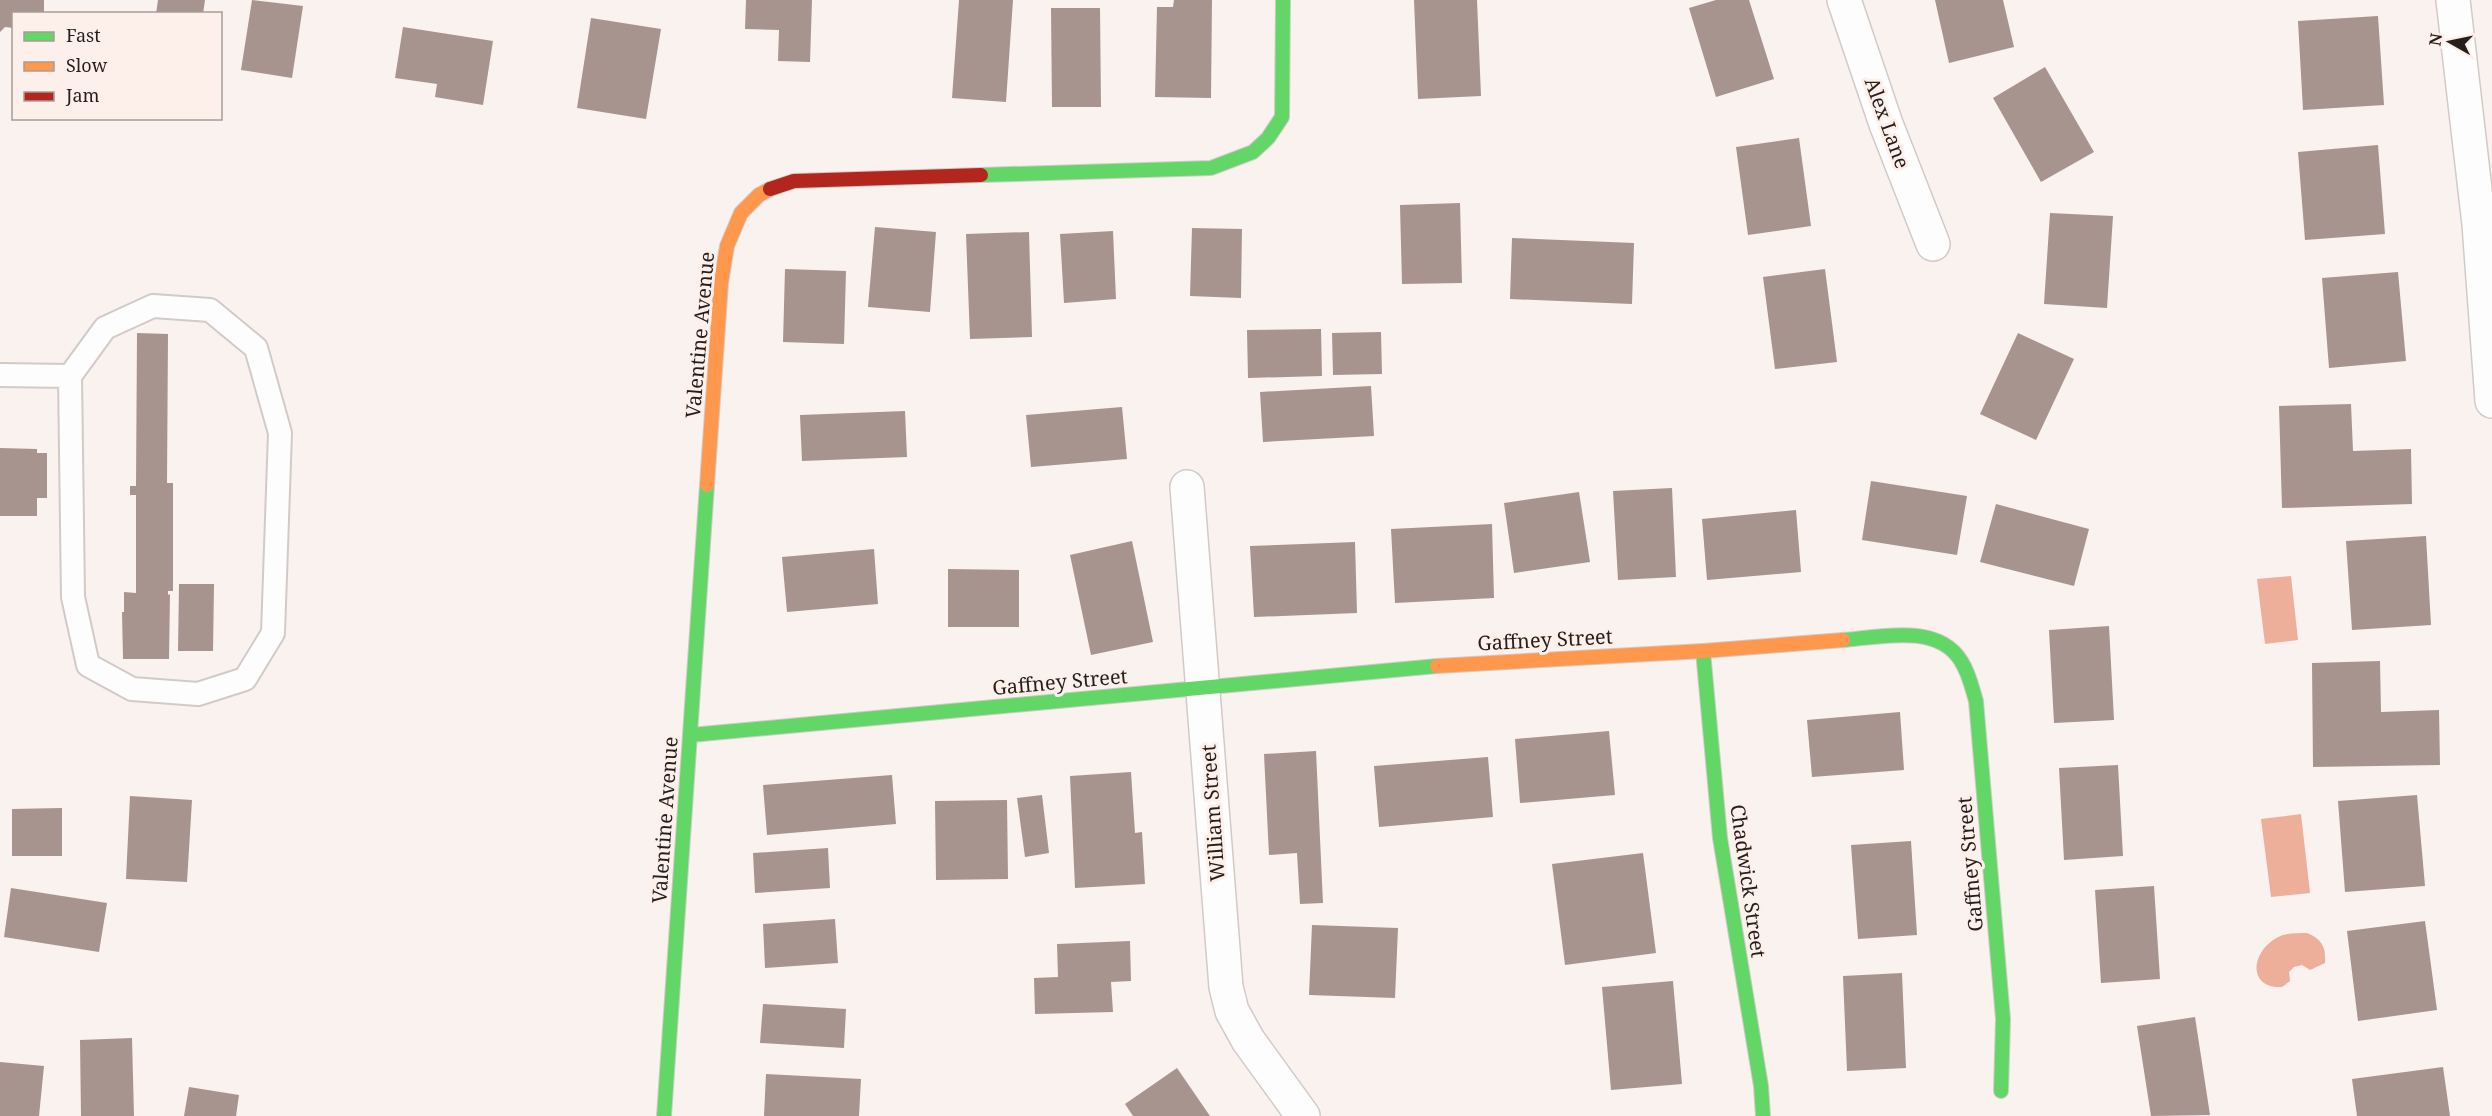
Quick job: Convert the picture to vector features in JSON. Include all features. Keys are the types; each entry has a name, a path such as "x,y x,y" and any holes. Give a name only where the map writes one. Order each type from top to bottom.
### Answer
{"street":[{"name":"Valentine Avenue","path":"664,1116 721,283 728,238 742,210 759,194 794,181 1211,168 1251,155 1274,133 1282,117 1283,0"},
{"name":"Alex Lane","path":"1844,0 1886,124 1933,244"},
{"path":"2453,0 2485,224 2492,401"},
{"name":"William Street","path":"1187,487 1226,987 1232,1011 1248,1040 1303,1116"},
{"name":"Gaffney Street","path":"691,735 1463,664 1703,651 1903,635 1928,637 1952,649 1969,674 1976,701 2002,1008 2001,1091"},
{"name":"Chadwick Street","path":"1703,651 1720,838 1761,1086 1763,1116"}],"lane":[{"path":"153,306 210,310 256,348 280,433 273,633 245,679 198,694 132,689 88,665 73,597 70,376 105,328 153,306"},
{"path":"0,375 70,376"}],"shaded area":[{"path":"2291,576 2298,640 2265,644 2257,579"},
{"path":"2301,814 2310,893 2271,897 2261,819"},
{"path":"2307,933 2322,944 2325,963 2310,970 2302,965 2294,967 2289,972 2290,981 2282,987 2270,986 2262,981 2258,975 2257,966 2264,948 2283,935"}],"building":[{"path":"0,0 44,0 44,12 12,12 12,28 5,27 0,32"},
{"path":"158,0 205,0 203,12 156,12"},
{"path":"252,0 303,6 292,78 241,70"},
{"path":"746,0 812,0 810,62 778,61 779,30 745,29"},
{"path":"959,0 1013,0 1006,102 952,98"},
{"path":"1174,0 1212,0 1211,98 1155,97 1157,7 1173,7"},
{"path":"1414,0 1477,0 1481,96 1418,99"},
{"path":"1716,0 1749,0 1774,79 1716,97 1689,8"},
{"path":"1935,0 2003,0 2014,47 1949,63"},
{"path":"1051,8 1100,8 1101,107 1052,107"},
{"path":"2378,16 2384,105 2303,110 2298,21"},
{"path":"591,18 661,29 646,119 577,108"},
{"path":"403,27 493,41 483,105 435,97 437,84 395,78"},
{"path":"2045,67 2094,152 2041,182 1993,98"},
{"path":"1799,138 1811,226 1748,235 1736,147"},
{"path":"2378,145 2385,234 2305,240 2298,152"},
{"path":"1460,203 1462,283 1402,284 1400,205"},
{"path":"2050,213 2113,216 2107,308 2044,304"},
{"path":"875,227 936,232 930,312 868,307"},
{"path":"1192,228 1242,229 1241,298 1190,296"},
{"path":"1113,231 1116,299 1064,303 1060,234"},
{"path":"1029,232 1032,337 970,339 966,234"},
{"path":"1512,238 1634,243 1632,304 1510,299"},
{"path":"785,269 846,271 844,344 783,342"},
{"path":"1825,269 1837,362 1775,369 1763,277"},
{"path":"2398,272 2406,361 2329,368 2322,278"},
{"path":"1321,329 1322,376 1248,378 1247,330"},
{"path":"1381,332 1382,374 1333,375 1332,333"},
{"path":"137,333 168,334 167,483 173,483 173,591 168,591 168,595 170,594 169,659 123,659 124,592 136,593 136,495 130,495 130,486 136,486"},
{"path":"2018,333 2074,359 2036,440 1980,414"},
{"path":"1371,386 1374,436 1263,442 1260,392"},
{"path":"2351,404 2353,451 2411,449 2412,504 2282,508 2279,406"},
{"path":"1122,407 1127,459 1031,467 1026,415"},
{"path":"905,411 907,457 802,461 800,415"},
{"path":"0,448 37,449 37,453 47,453 47,498 37,498 37,516 0,516"},
{"path":"1871,481 1967,496 1957,555 1862,540"},
{"path":"1672,488 1676,577 1618,580 1613,491"},
{"path":"1579,492 1590,562 1514,573 1504,503"},
{"path":"1996,504 2089,529 2074,586 1980,562"},
{"path":"1796,510 1801,572 1707,580 1702,519"},
{"path":"1492,524 1494,598 1395,603 1391,529"},
{"path":"2426,536 2431,625 2352,630 2346,541"},
{"path":"1132,541 1153,642 1091,655 1070,555"},
{"path":"1355,542 1357,613 1254,617 1250,546"},
{"path":"874,549 878,604 787,612 782,557"},
{"path":"948,569 1019,570 1019,627 948,627"},
{"path":"179,584 214,584 213,651 178,651"},
{"path":"2109,626 2114,720 2054,723 2049,630"},
{"path":"2380,661 2381,712 2439,710 2440,765 2313,767 2312,663"},
{"path":"1900,712 1904,770 1812,777 1807,720"},
{"path":"1609,731 1615,795 1520,803 1515,739"},
{"path":"1316,751 1323,903 1300,904 1297,853 1269,855 1264,754"},
{"path":"1488,757 1493,817 1379,827 1374,766"},
{"path":"2118,765 2123,856 2064,860 2059,768"},
{"path":"1131,772 1135,833 1142,832 1145,884 1075,888 1070,776"},
{"path":"892,775 896,824 767,835 763,785"},
{"path":"1042,795 1049,853 1025,857 1017,798"},
{"path":"2417,795 2425,886 2345,892 2338,801"},
{"path":"130,796 192,800 187,882 126,879"},
{"path":"1007,800 1008,879 936,880 935,801"},
{"path":"62,808 62,856 12,856 12,809"},
{"path":"1911,841 1917,935 1858,939 1851,845"},
{"path":"828,848 830,888 755,893 753,853"},
{"path":"1643,853 1656,953 1565,965 1552,864"},
{"path":"2154,886 2160,979 2101,983 2095,890"},
{"path":"11,888 107,903 99,952 4,937"},
{"path":"835,919 838,963 765,968 763,924"},
{"path":"2425,921 2437,1010 2358,1021 2347,931"},
{"path":"1312,925 1398,928 1395,998 1309,995"},
{"path":"1130,941 1131,981 1111,982 1113,1012 1035,1014 1034,978 1058,977 1057,944"},
{"path":"1902,973 1906,1068 1847,1071 1843,976"},
{"path":"1673,981 1682,1084 1611,1090 1602,987"},
{"path":"763,1004 846,1009 844,1048 760,1043"},
{"path":"2195,1017 2210,1115 2151,1116 2137,1026"},
{"path":"132,1038 134,1116 81,1116 80,1040"},
{"path":"0,1062 44,1066 39,1116 0,1116"},
{"path":"2443,1067 2450,1116 2357,1116 2352,1079"},
{"path":"1177,1068 1210,1116 1133,1116 1125,1104"},
{"path":"766,1074 861,1079 859,1116 764,1116"},
{"path":"189,1087 239,1095 236,1116 184,1116"}],"traffic: fast":[{"path":"981,175 1211,168 1253,152 1268,138 1282,117 1283,0"},
{"path":"664,1116 707,485"},
{"path":"1843,640 1907,635 1938,641 1951,649 1961,661 1968,676 1976,701 2003,1019 2001,1091"},
{"path":"1703,651 1720,838 1761,1086 1763,1116"},
{"path":"691,735 1437,666"}],"traffic: slow":[{"path":"707,485 721,283 727,246 741,213 759,195 770,189"},
{"path":"1437,666 1703,651 1843,640"}],"traffic: jam":[{"path":"770,189 794,181 981,175"}]}
